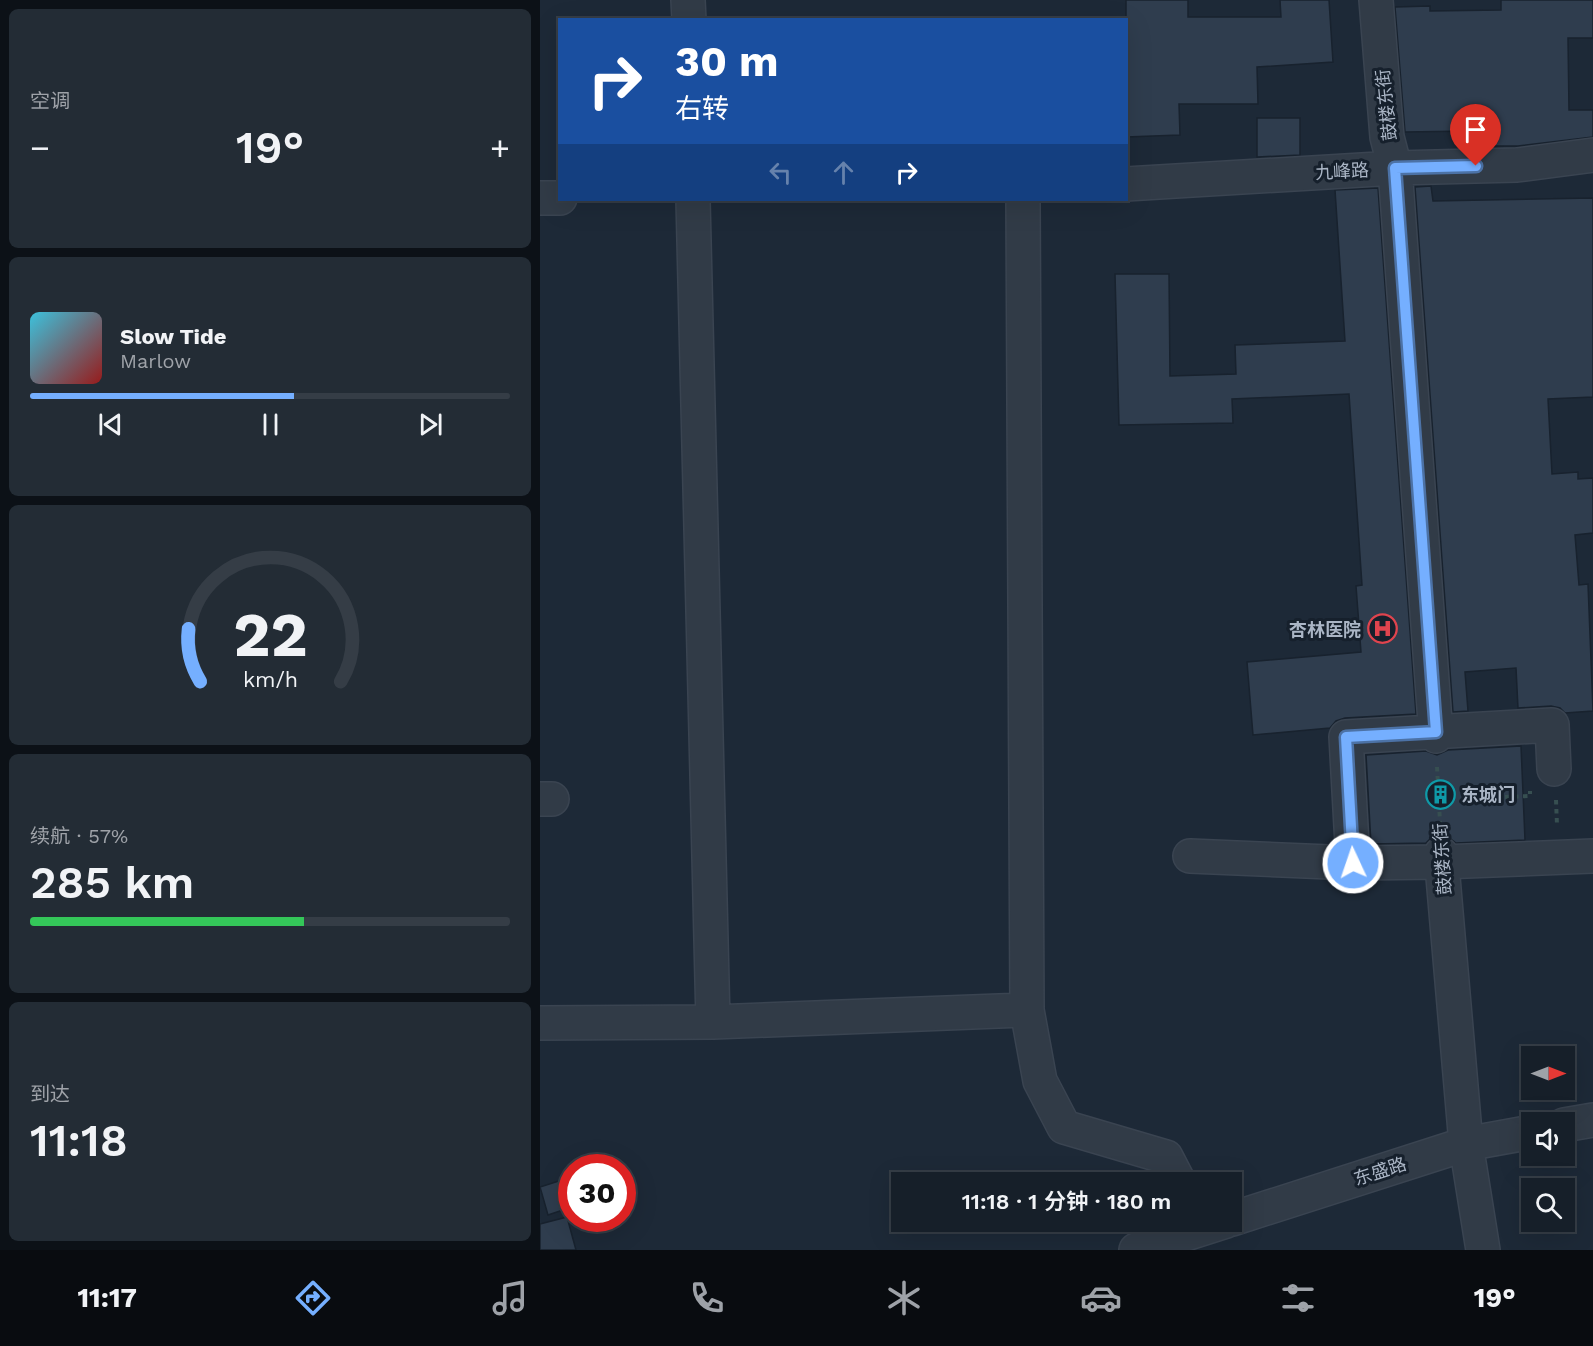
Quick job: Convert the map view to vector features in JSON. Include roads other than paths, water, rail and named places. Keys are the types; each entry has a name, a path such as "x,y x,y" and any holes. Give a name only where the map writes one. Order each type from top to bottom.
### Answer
{"street":[{"path":"688,0 689,18"},
{"name":"鼓楼东街","path":"1376,0 1387,137 1395,168 1436,734"},
{"name":"九峰路","path":"1128,184 1395,168 1517,165 1593,155"},
{"path":"540,198 558,198"},
{"path":"693,201 712,1022"},
{"path":"1023,201 1027,1010 1040,1082 1064,1127 1166,1157 1174,1172"},
{"path":"1353,863 1346,737 1436,734 1552,725 1554,769"},
{"path":"1190,855 1353,863 1441,858 1593,856"},
{"name":"鼓楼东街","path":"1441,858 1466,1144 1483,1250"},
{"path":"540,1023 712,1022 1027,1010"},
{"path":"1575,1123 1593,1120"},
{"name":"东盛路","path":"1242,1214 1466,1144 1521,1133"},
{"name":"东盛路","path":"1136,1250 1187,1232"}],"place":[{"name":"杏林医院","path":"1382,629"},
{"name":"东城门","path":"1440,794"}]}
